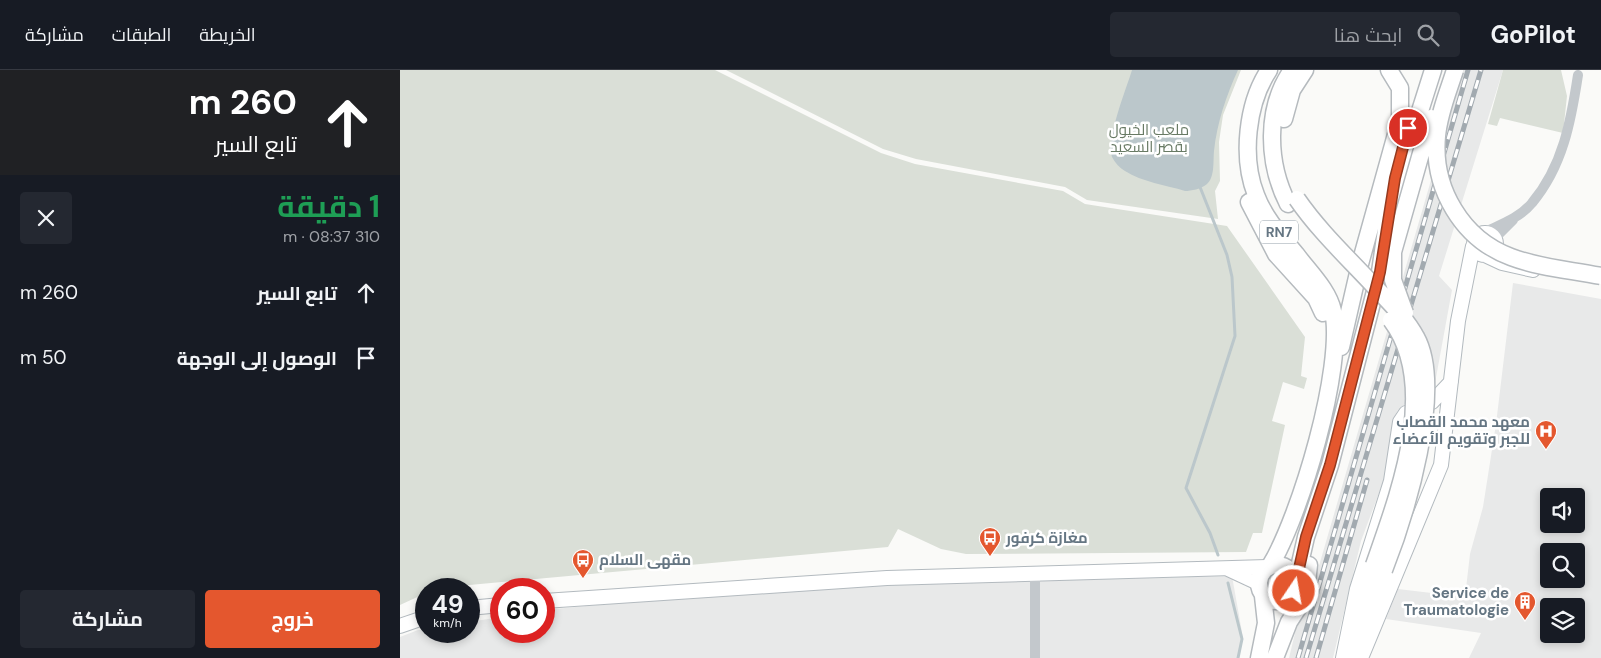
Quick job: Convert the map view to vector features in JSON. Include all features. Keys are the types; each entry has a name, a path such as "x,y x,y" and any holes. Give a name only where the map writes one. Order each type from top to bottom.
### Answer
{"main road":[{"name":"RN7","path":"1261,590 1260,576 1269,566 1289,529 1316,443 1329,387 1335,330 1329,300 1322,287 1264,212 1256,194 1249,155 1251,118 1257,96 1269,70"},
{"path":"1286,70 1278,92 1273,120 1272,146 1278,181 1292,202 1310,218 1389,302 1417,338"},
{"path":"1278,92 1292,70"},
{"path":"1305,70 1292,90 1282,124 1285,161 1292,202 1299,222 1380,306 1402,336 1409,357 1414,394 1405,470 1353,658"},
{"path":"1329,387 1400,120 1400,88 1389,70"},
{"path":"1274,658 1280,617 1291,592 1306,537 1330,465 1380,272 1389,209 1411,117 1410,94 1401,70"},
{"path":"1389,209 1432,70"},
{"path":"1347,640 1406,510 1420,451 1425,401 1425,374 1417,338 1396,292 1393,280 1393,252 1444,70"},
{"path":"1455,70 1439,123 1436,150 1441,183 1454,211 1472,231 1489,245 1505,254 1539,264 1601,274"},
{"path":"1249,155 1246,192 1254,214 1276,254 1316,298 1324,317 1324,348 1311,421 1316,443"},
{"path":"1274,658 1306,590 1316,509"},
{"path":"1269,566 1280,565 1290,570 1291,592"},
{"path":"1261,590 1273,601 1291,592"},
{"path":"1259,658 1266,624 1261,590"}],"street":[{"path":"1466,277 1489,246 1515,218 1532,204 1562,154 1570,127 1578,75"},
{"path":"1361,658 1441,465 1458,321 1473,246 1477,253 1489,246 1531,260 1601,274"},
{"path":"1489,246 1513,266 1601,283"},
{"path":"1343,658 1357,590 1391,481 1400,422 1406,413 1432,402 1451,382"},
{"path":"1432,402 1448,414"},
{"path":"555,600 887,578 1176,571 1269,566"},
{"path":"1223,567 1261,590"},
{"path":"1035,574 1035,658"},
{"path":"400,626 415,621"}],"shaded area":[{"path":"1132,70 1238,70 1220,120 1215,141 1213,169 1210,181 1205,186 1185,191 1154,183 1125,171 1113,159 1111,149 1114,126"},
{"path":"1463,70 1503,70 1439,276 1452,290 1433,394 1405,404 1398,410 1393,419 1385,477 1361,541 1333,658 1289,658 1296,629 1305,614"},
{"name":"معهد محمد القصاب للجبر وتقويم الأعضاء","path":"1513,283 1601,299 1601,658 1469,658 1481,633 1386,619 1398,589 1465,597 1470,554 1483,507 1496,424"},
{"path":"1232,576 1243,638 1239,658 400,658 400,637 415,631 415,643 480,643 480,620 490,619 490,643 555,643 555,609 799,586"}],"green space":[{"path":"400,70 715,70 881,153 915,164 1063,191 1085,204 1227,226 1305,337 1301,376 1307,378 1304,389 1283,382 1272,421 1285,425 1262,533 1253,533 1246,552 966,554 941,549 898,529 888,547 547,578 490,578 490,583 480,584 480,578 415,578 415,598 400,605"},
{"name":"ملعب الخيول بقصر السعيد","path":"726,70 1241,70 1223,115 1219,142 1220,181 1215,191 1218,219 1087,200 1065,187 916,159 883,149"},
{"path":"1503,70 1561,70 1567,96 1563,133 1500,118 1497,126 1488,124"}],"waterway":[{"path":"1200,187 1227,255 1232,277 1235,336 1186,488 1210,533 1218,555"},
{"path":"1228,583 1242,639 1238,658"}],"railway":[{"path":"1298,658 1468,70"},
{"path":"1306,658 1481,70"},
{"path":"1316,658 1367,480"}],"place":[{"name":"معهد محمد القصاب للجبر وتقويم الأعضاء","path":"1546,450"},
{"name":"مغازة كرفور","path":"990,557"},
{"name":"مقهى السلام","path":"583,579"},
{"name":"Service de Traumatologie","path":"1525,621"}],"route":[{"path":"1294,591 1306,537 1330,465 1380,272 1395,178 1408,128"}]}
